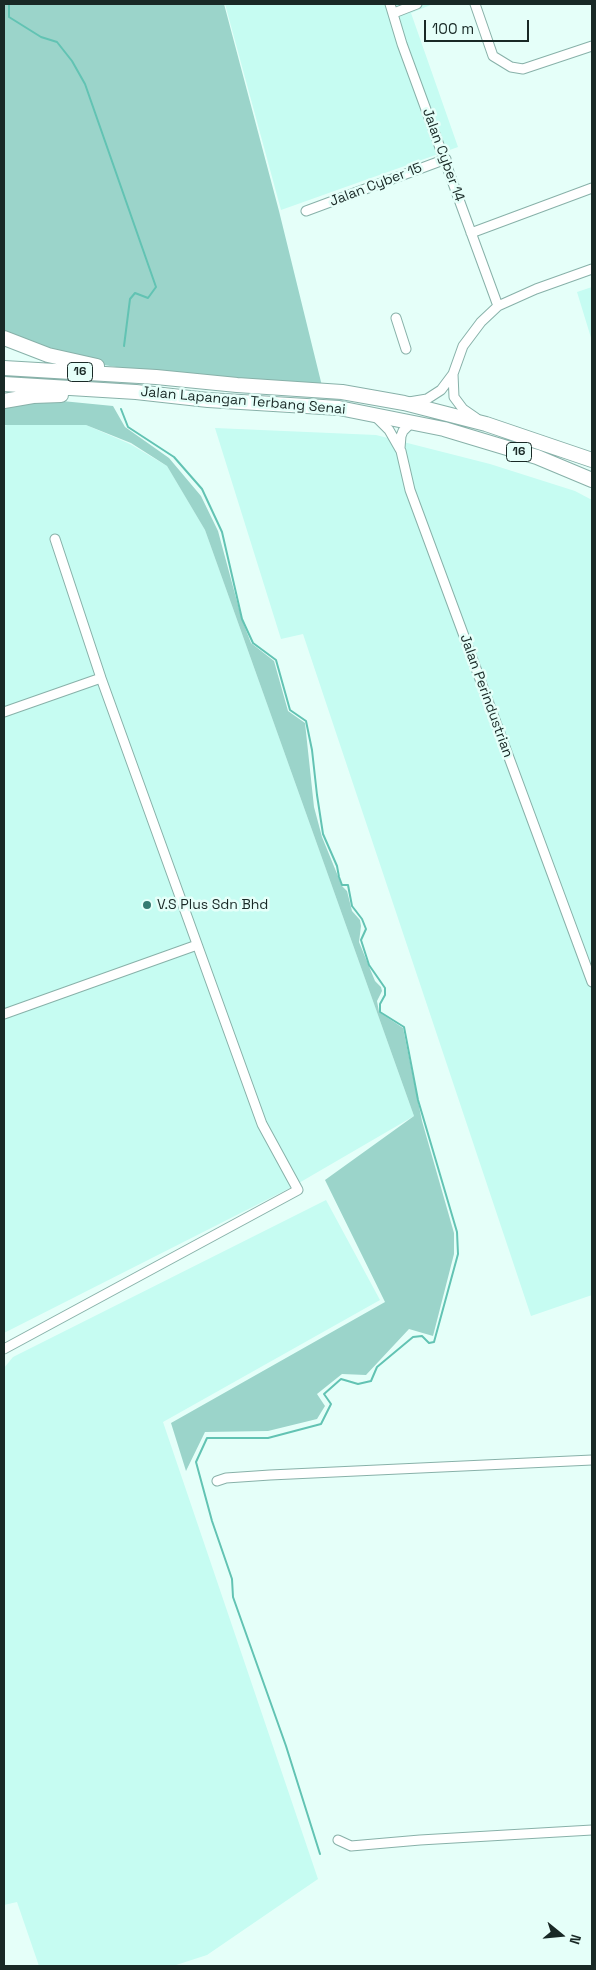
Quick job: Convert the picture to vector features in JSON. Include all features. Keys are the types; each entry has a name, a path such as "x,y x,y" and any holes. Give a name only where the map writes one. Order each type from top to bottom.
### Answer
{"highway":[{"path":"4,338 72,362 156,376"},
{"name":"Jalan Lapangan Terbang Senai","path":"4,368 156,376 238,385 342,392 404,403 486,424 592,460"},
{"name":"Jalan Lapangan Terbang Senai","path":"4,384 339,408 444,429 536,457 592,480"},
{"path":"4,401 33,396 136,392"}],"street":[{"name":"Jalan Cyber 14","path":"390,4 402,44 446,159 498,306"},
{"path":"394,13 417,4"},
{"path":"474,4 494,56 511,67 523,69 592,46"},
{"name":"Jalan Cyber 15","path":"306,212 446,159"},
{"path":"471,233 592,188"},
{"path":"404,403 427,399 441,390 453,374 463,346 481,322 498,306 536,289 592,269"},
{"path":"396,318 406,349"},
{"path":"453,374 454,397 467,412 486,424"},
{"name":"Jalan Perindustrian","path":"374,415 389,430 401,451 410,490 592,982"},
{"path":"401,451 401,436 405,428 414,423"},
{"path":"4,1350 298,1190 262,1124 102,678 56,540"},
{"path":"4,712 102,678"},
{"path":"4,1014 197,945"},
{"path":"217,1480 270,1475 592,1460"},
{"path":"338,1840 351,1846 592,1830"}],"shaded area":[{"path":"4,4 224,4 279,211 322,386 142,371 78,361 4,335"},
{"path":"225,4 433,4 411,13 458,147 281,210"},
{"path":"592,287 592,341 577,292"},
{"path":"29,401 62,401 113,406 125,427 169,458 201,496 218,531 242,620 251,643 274,661 288,711 305,723 314,807 322,837 342,886 347,891 352,911 360,920 359,942 375,981 382,991 377,1001 379,1012 403,1028 422,1121 454,1233 454,1254 433,1336 409,1329 366,1375 342,1374 317,1394 325,1406 317,1419 268,1431 205,1432 186,1471 171,1423 385,1302 325,1180 414,1116 205,530 167,466 131,443 86,425 4,425 4,405"},
{"path":"10,424 86,425 130,444 167,466 205,530 414,1116 292,1187 4,1333 4,426"},
{"path":"215,428 376,435 490,464 575,491 592,500 592,1295 531,1316 303,634 281,639"},
{"path":"326,1200 380,1300 163,1422 318,1879 207,1955 173,1966 39,1966 17,1902 4,1905 4,1368 13,1357"}],"waterway":[{"path":"9,4 9,17 41,37 57,42 72,61 85,84 156,287 148,298 135,293 130,299 124,346"},
{"path":"121,409 128,427 174,457 202,489 222,532 242,619 253,643 276,660 290,710 306,721 312,750 323,834 337,866 342,885 348,885 352,906 362,919 366,929 361,940 369,965 385,988 385,995 380,1004 380,1012 404,1027 418,1100 457,1232 458,1254 434,1342 429,1343 422,1336 413,1337 377,1367 371,1381 358,1384 341,1379 324,1394 331,1404 321,1424 268,1438 207,1438 196,1462 212,1521 232,1579 233,1597 286,1746 320,1854"}],"place":[{"name":"V.S Plus Sdn Bhd","path":"147,905"}]}
